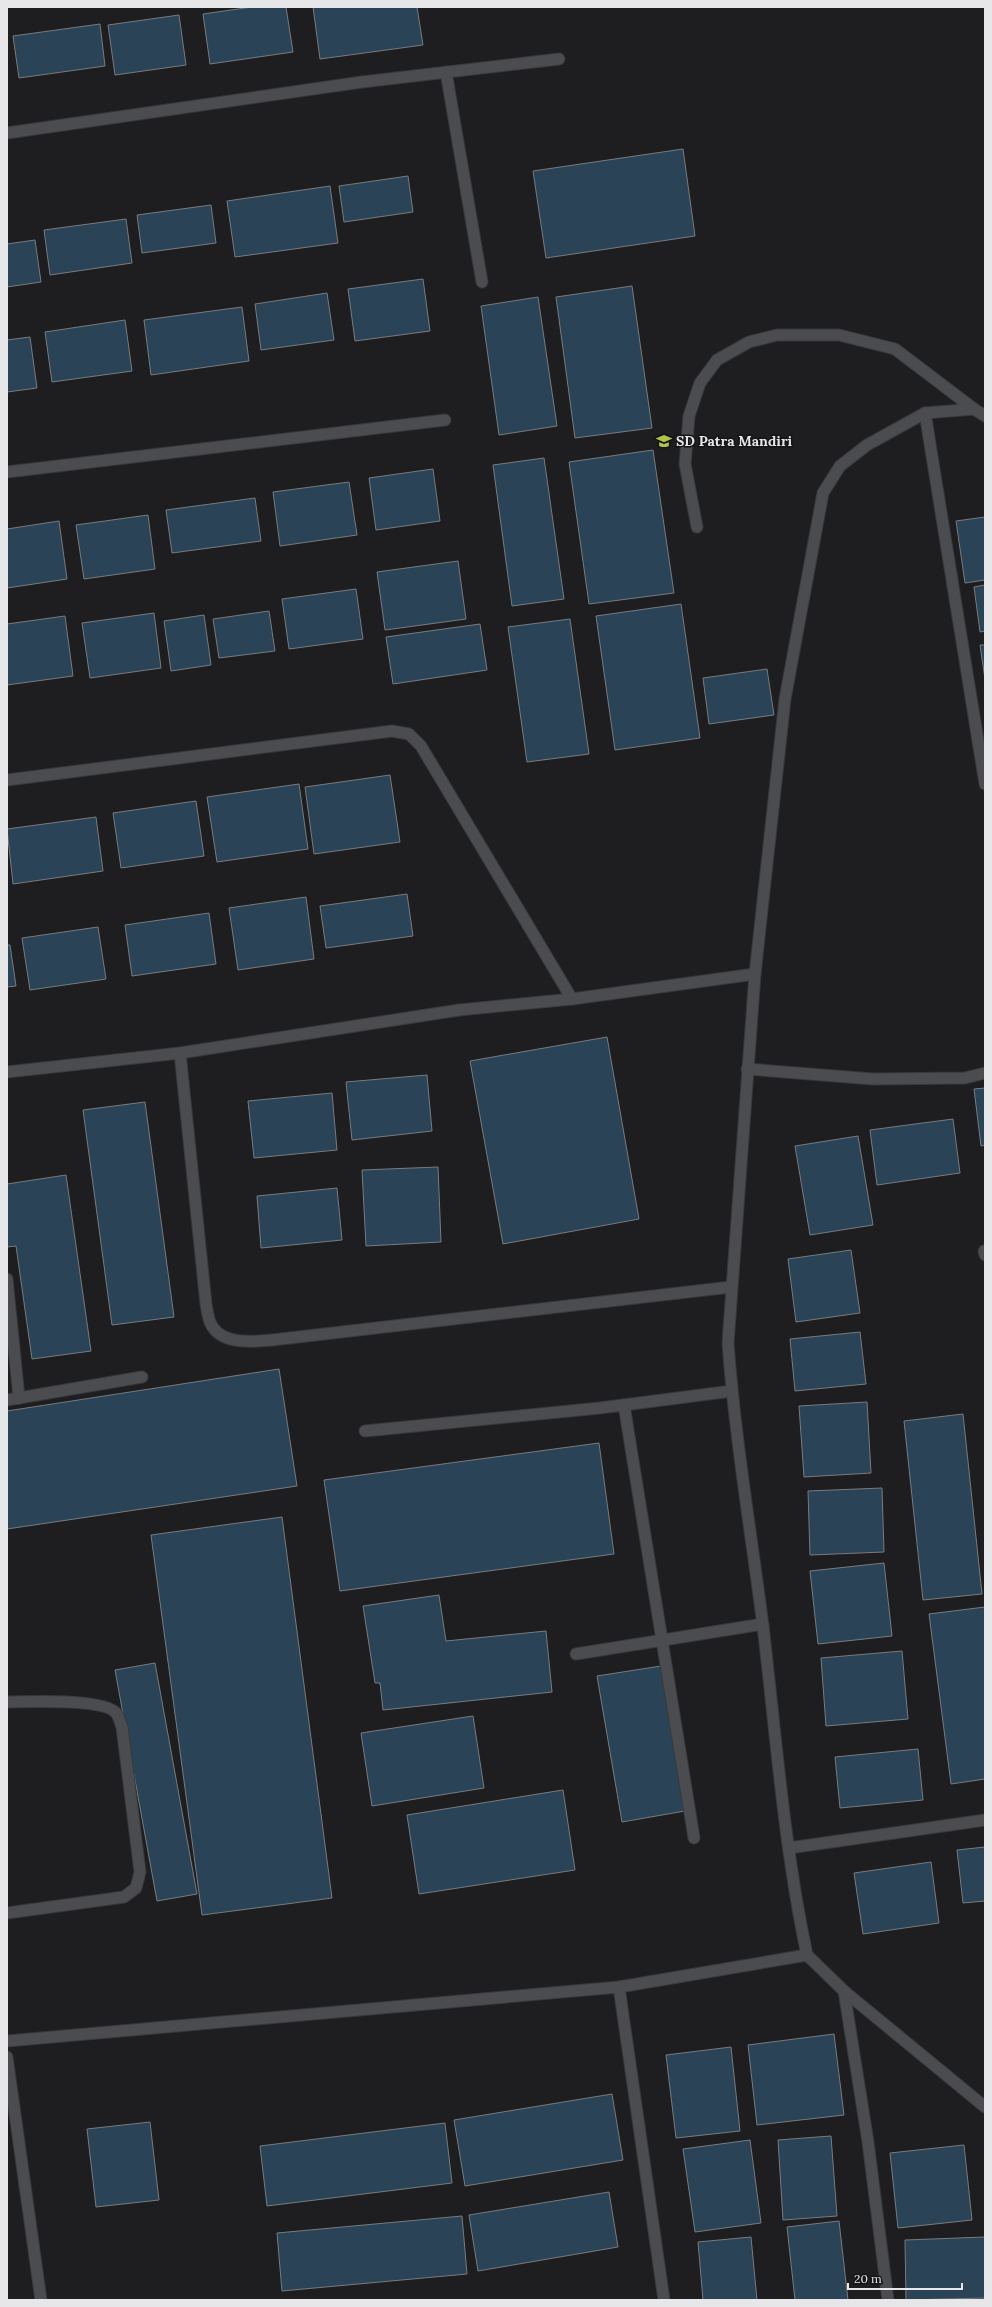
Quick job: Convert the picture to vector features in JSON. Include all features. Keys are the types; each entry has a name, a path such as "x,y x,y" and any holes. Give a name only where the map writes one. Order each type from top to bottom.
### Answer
{"street":[{"path":"7,133 446,72 559,59"},
{"path":"446,72 482,282"},
{"path":"698,527 686,464 690,416 700,383 717,360 749,342 777,336 839,335 895,349 985,416"},
{"path":"974,409 925,413 867,445 840,466 823,493 785,699 755,974 728,1343 732,1391 789,1848 807,1955 844,1991 985,2107"},
{"path":"925,413 985,784"},
{"path":"7,472 446,420"},
{"path":"7,780 392,731 409,734 421,746 572,999"},
{"path":"7,1072 180,1053 459,1010 572,999 755,974"},
{"path":"180,1053 206,1304 211,1324 225,1337 248,1342 272,1340 731,1287"},
{"path":"747,1069 873,1079 965,1078 985,1073"},
{"path":"984,1251 985,1255"},
{"path":"7,1279 19,1398"},
{"path":"7,1400 142,1377"},
{"path":"365,1431 624,1405 732,1391"},
{"path":"624,1405 694,1838"},
{"path":"576,1654 762,1624"},
{"path":"7,1702 86,1703 104,1705 116,1713 122,1727 140,1872 136,1888 124,1897 7,1912"},
{"path":"789,1848 985,1820"},
{"path":"7,2041 619,1987 807,1955"},
{"path":"619,1987 664,2300"},
{"path":"844,1991 868,2142 888,2300"},
{"path":"7,2057 41,2300"}],"building":[{"path":"252,7 286,7 293,52 210,64 203,14"},
{"path":"313,7 417,7 423,45 320,59"},
{"path":"179,15 186,65 115,75 108,25"},
{"path":"100,24 105,66 19,78 13,36"},
{"path":"683,149 695,236 546,258 533,171"},
{"path":"408,176 413,212 344,222 339,186"},
{"path":"330,186 338,243 235,257 227,201"},
{"path":"211,205 216,243 142,253 137,215"},
{"path":"126,219 132,263 50,275 44,230"},
{"path":"35,240 41,282 7,287 7,244"},
{"path":"423,279 430,331 355,341 348,289"},
{"path":"632,286 652,428 575,438 556,297"},
{"path":"327,293 334,340 261,350 255,304"},
{"path":"538,297 557,426 499,435 481,306"},
{"path":"242,307 249,361 151,375 144,320"},
{"path":"125,320 132,371 52,382 45,332"},
{"path":"30,337 37,388 7,392 7,340"},
{"path":"653,450 674,593 589,604 569,462"},
{"path":"544,458 564,599 512,606 493,465"},
{"path":"433,469 440,521 376,530 369,478"},
{"path":"349,482 357,535 280,546 273,492"},
{"path":"255,498 261,541 172,553 166,510"},
{"path":"148,515 155,569 84,579 76,525"},
{"path":"985,517 985,580 965,583 956,521"},
{"path":"59,521 67,579 7,588 7,529"},
{"path":"458,561 466,619 385,630 377,572"},
{"path":"985,585 985,631 980,632 974,587"},
{"path":"356,589 363,639 289,649 282,599"},
{"path":"681,604 700,738 615,750 596,616"},
{"path":"269,611 275,651 219,658 213,619"},
{"path":"154,613 161,668 90,678 82,623"},
{"path":"204,615 211,665 171,671 164,621"},
{"path":"65,616 73,676 7,685 7,624"},
{"path":"570,619 589,754 527,762 508,627"},
{"path":"480,624 487,670 393,684 386,637"},
{"path":"980,645 985,645 985,679"},
{"path":"767,669 774,715 709,724 703,678"},
{"path":"390,775 400,842 314,854 305,787"},
{"path":"299,784 308,849 217,862 207,797"},
{"path":"196,801 204,856 121,868 113,813"},
{"path":"96,817 103,871 13,884 7,829"},
{"path":"407,894 413,936 326,948 320,906"},
{"path":"306,897 314,959 238,970 229,908"},
{"path":"209,913 216,964 132,976 125,925"},
{"path":"98,927 106,979 30,990 22,938"},
{"path":"7,945 10,945 16,986 7,987"},
{"path":"607,1037 639,1219 503,1244 470,1061"},
{"path":"427,1075 432,1131 352,1140 346,1082"},
{"path":"985,1088 985,1145 981,1146 974,1089"},
{"path":"332,1093 337,1150 254,1158 248,1101"},
{"path":"145,1102 174,1317 112,1325 83,1110"},
{"path":"953,1119 960,1173 877,1185 870,1130"},
{"path":"858,1136 873,1225 810,1235 795,1146"},
{"path":"438,1167 441,1242 366,1246 362,1170"},
{"path":"66,1175 91,1351 32,1359 16,1246 7,1247 7,1184"},
{"path":"337,1188 342,1240 261,1248 257,1196"},
{"path":"851,1250 860,1313 796,1322 788,1259"},
{"path":"860,1332 866,1384 795,1391 790,1339"},
{"path":"279,1369 297,1486 7,1529 7,1411"},
{"path":"867,1402 871,1473 804,1477 799,1406"},
{"path":"963,1414 982,1594 923,1600 904,1421"},
{"path":"599,1443 614,1554 340,1591 324,1480"},
{"path":"882,1488 884,1552 810,1555 808,1491"},
{"path":"282,1517 332,1898 202,1915 151,1535"},
{"path":"884,1563 892,1636 818,1644 810,1571"},
{"path":"439,1595 446,1641 546,1631 552,1692 383,1710 380,1683 375,1683 363,1606"},
{"path":"985,1607 985,1779 951,1784 929,1614"},
{"path":"902,1651 908,1719 826,1726 821,1658"},
{"path":"155,1663 197,1894 157,1901 115,1670"},
{"path":"661,1666 685,1811 622,1822 597,1676"},
{"path":"473,1716 484,1788 372,1806 361,1733"},
{"path":"918,1749 923,1800 840,1808 835,1757"},
{"path":"563,1790 575,1870 419,1894 407,1815"},
{"path":"985,1847 985,1901 963,1903 957,1850"},
{"path":"931,1862 939,1923 863,1934 854,1873"},
{"path":"834,2034 844,2115 757,2125 748,2045"},
{"path":"731,2047 740,2131 676,2138 666,2055"},
{"path":"612,2094 623,2160 465,2186 454,2120"},
{"path":"150,2122 159,2200 96,2207 87,2129"},
{"path":"445,2123 452,2183 267,2206 260,2146"},
{"path":"831,2136 837,2216 783,2220 778,2140"},
{"path":"750,2140 761,2223 695,2232 683,2149"},
{"path":"964,2145 972,2220 898,2228 890,2153"},
{"path":"609,2192 618,2247 478,2271 469,2215"},
{"path":"462,2216 467,2274 282,2291 277,2233"},
{"path":"839,2221 848,2300 795,2300 787,2227"},
{"path":"751,2237 757,2300 703,2300 698,2242"},
{"path":"985,2237 985,2298 906,2300 905,2240"}],"place":[{"name":"SD Patra Mandiri","path":"664,441"}]}
